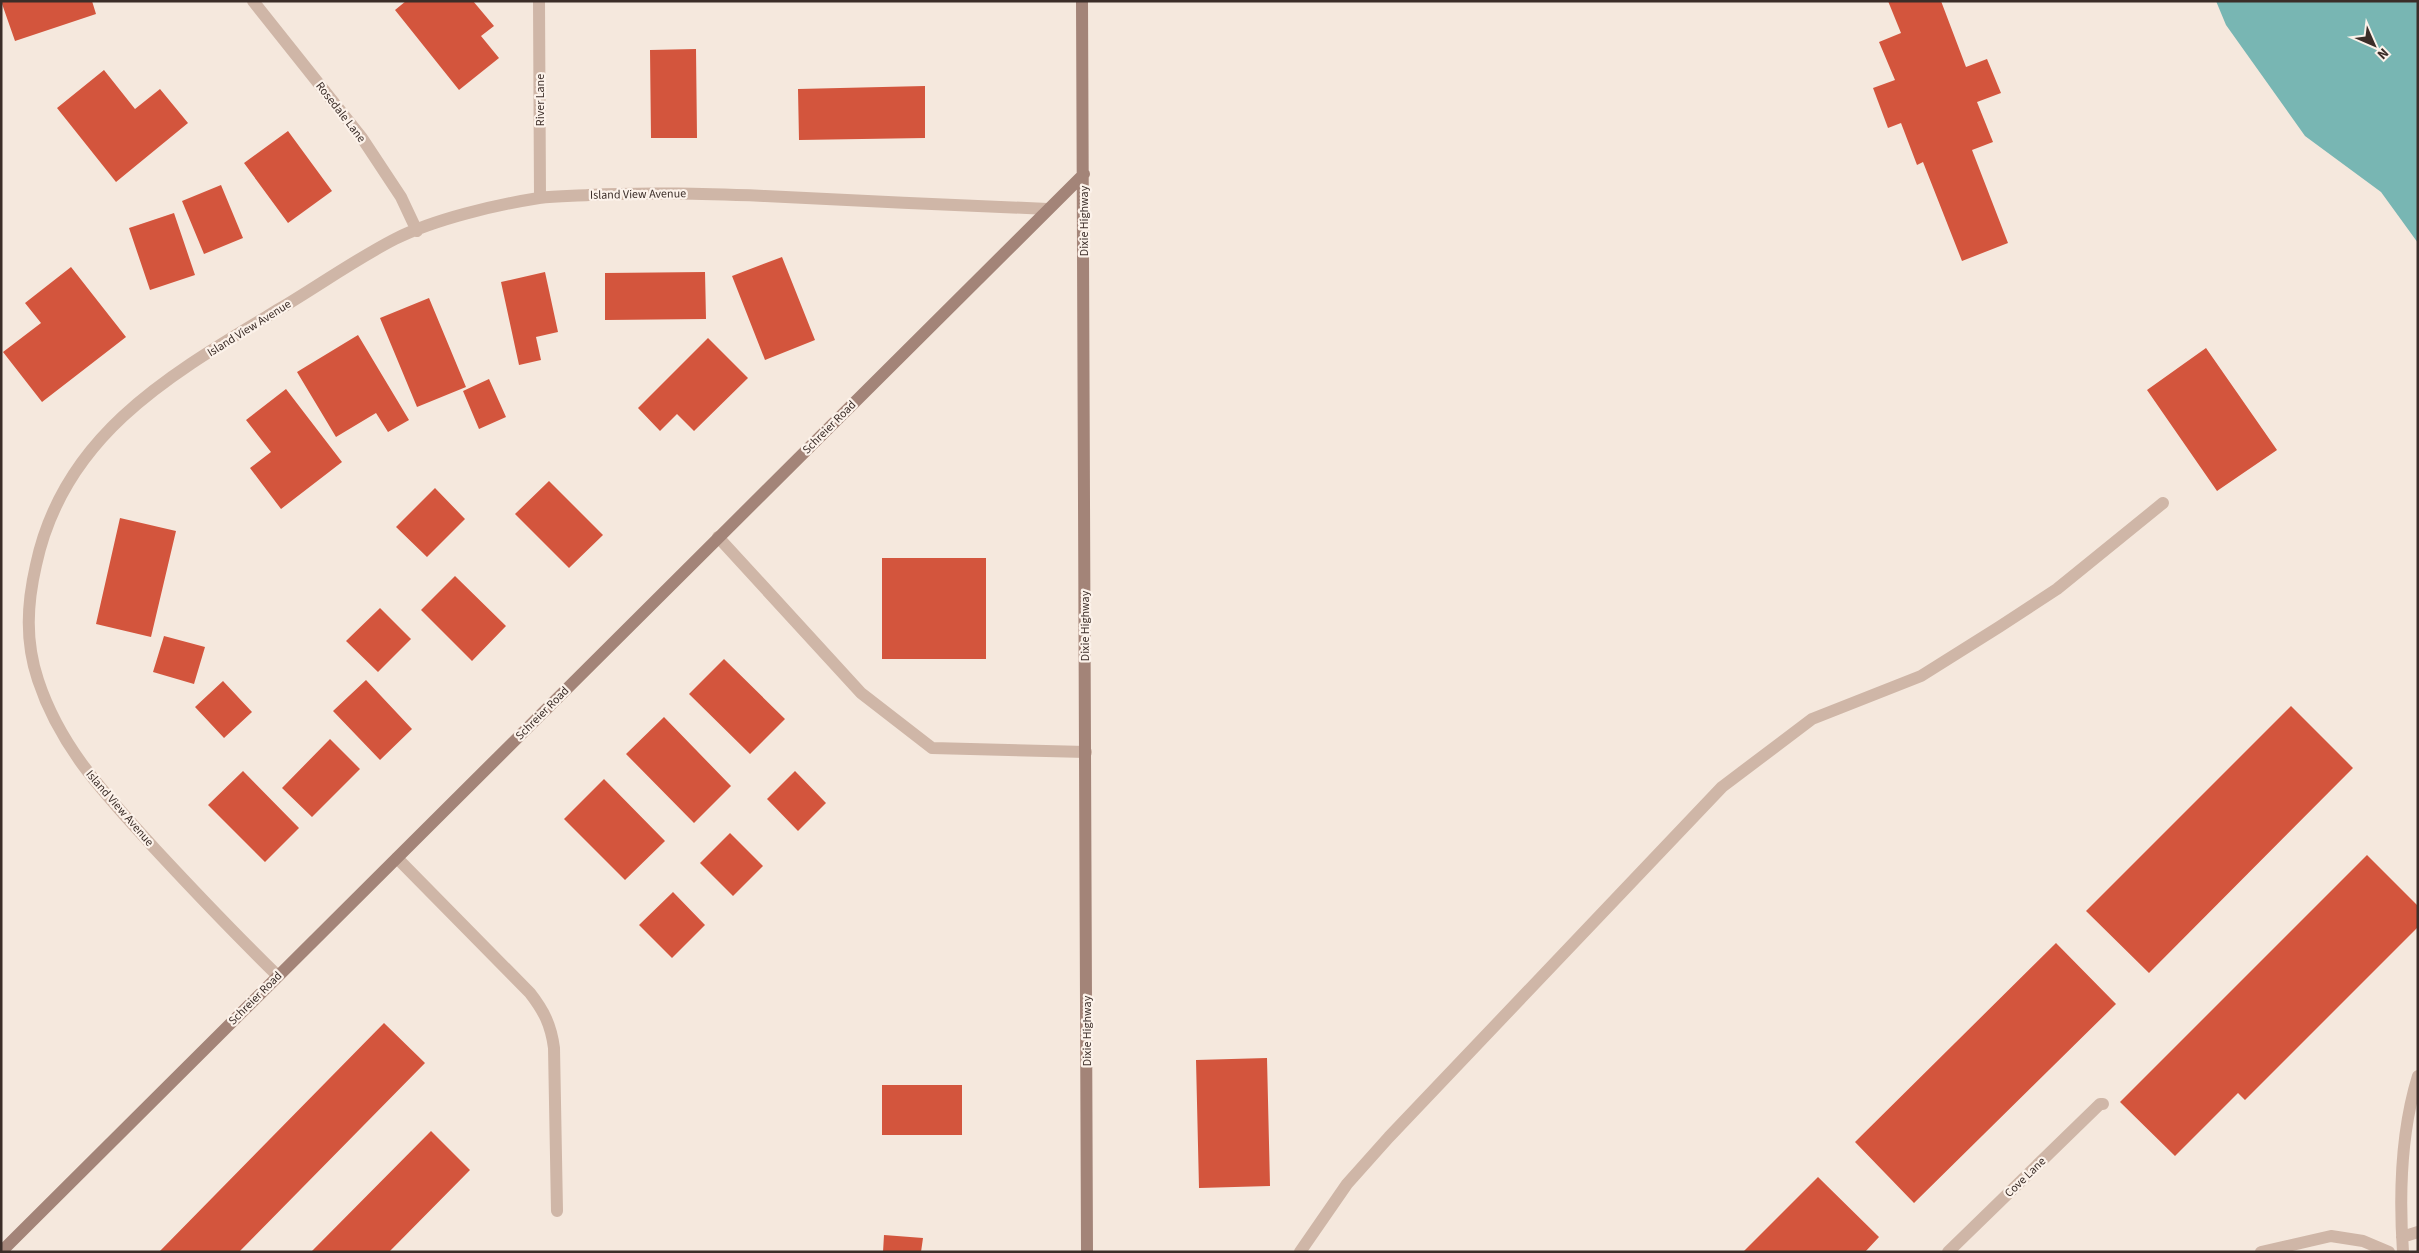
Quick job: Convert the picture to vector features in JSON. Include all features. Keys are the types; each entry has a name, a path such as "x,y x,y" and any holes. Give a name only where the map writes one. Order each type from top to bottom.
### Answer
{"street":[{"name":"Rosedale Lane","path":"253,1 362,138 401,197 417,231"},
{"name":"River Lane","path":"539,1 540,198"},
{"name":"Dixie Highway","path":"1082,1 1088,1252"},
{"name":"Schreier Road","path":"1,1252 1084,174"},
{"name":"Island View Avenue","path":"278,976 214,913 94,783 67,742 38,681 29,634 29,597 42,536 64,486 80,463 116,422 159,387 229,340 396,239 467,214 540,198 608,194 694,193 1048,209"},
{"path":"1300,1252 1347,1184 1389,1137 1722,787 1812,720 1921,676 1999,627 2057,589 2163,502"},
{"path":"718,537 861,693 932,748 1086,752"},
{"path":"397,858 530,993 542,1008 549,1021 554,1048 557,1211"},
{"path":"2403,1252 2403,1165 2408,1113 2418,1076"},
{"name":"Cove Lane","path":"1948,1252 2100,1104 2103,1104"},
{"path":"2402,1238 2418,1232"},
{"path":"2261,1252 2331,1236 2363,1241 2388,1252"}],"water":[{"path":"2216,1 2418,1 2418,243 2381,192 2305,136 2226,25"}],"building":[{"path":"1,1 92,1 96,14 15,41"},
{"path":"406,1 473,1 494,26 481,36 499,58 459,90 395,10"},
{"path":"1888,1 1941,1 1966,67 1987,59 2001,93 1977,102 1993,142 1972,150 2008,243 1962,261 1923,162 1917,165 1901,123 1888,128 1873,88 1895,80 1879,42 1901,33"},
{"path":"696,49 697,138 651,138 650,50"},
{"path":"104,70 135,109 160,89 188,123 116,182 57,108"},
{"path":"925,86 925,138 799,140 798,89"},
{"path":"288,131 332,191 288,223 244,163"},
{"path":"221,185 243,238 204,254 182,201"},
{"path":"174,213 195,275 150,290 129,228"},
{"path":"782,257 815,340 765,360 732,276"},
{"path":"71,267 126,337 42,402 3,352 41,323 25,303"},
{"path":"545,272 558,332 536,337 541,360 519,365 501,282"},
{"path":"705,272 706,319 605,320 605,273"},
{"path":"429,298 466,387 417,407 380,318"},
{"path":"358,335 409,420 388,432 376,413 336,437 297,372"},
{"path":"708,338 748,378 694,431 677,414 660,431 638,408"},
{"path":"2206,348 2277,450 2217,491 2147,390"},
{"path":"489,379 506,417 479,429 463,391"},
{"path":"286,389 342,462 281,509 250,468 271,452 246,420"},
{"path":"549,481 603,535 569,568 515,514"},
{"path":"435,488 465,519 427,557 396,527"},
{"path":"120,518 176,531 151,637 96,624"},
{"path":"882,558 986,558 986,659 882,659"},
{"path":"455,576 506,626 472,661 421,610"},
{"path":"380,608 411,639 378,672 346,641"},
{"path":"164,636 205,647 194,684 153,672"},
{"path":"724,659 785,719 750,754 689,694"},
{"path":"366,680 412,729 380,760 333,711"},
{"path":"223,681 252,712 224,738 195,707"},
{"path":"2291,706 2353,768 2149,973 2086,911"},
{"path":"664,717 731,786 694,823 626,754"},
{"path":"330,739 360,769 312,817 282,788"},
{"path":"243,771 299,828 265,862 208,805"},
{"path":"795,771 826,803 798,831 767,799"},
{"path":"604,779 665,841 625,880 564,819"},
{"path":"730,833 763,866 733,896 700,863"},
{"path":"2367,855 2418,906 2418,927 2245,1100 2238,1093 2175,1156 2120,1102"},
{"path":"673,892 705,925 672,958 639,925"},
{"path":"2056,943 2116,1004 1914,1203 1855,1142"},
{"path":"384,1023 425,1063 239,1252 159,1252"},
{"path":"1267,1058 1270,1186 1199,1188 1196,1060"},
{"path":"882,1085 962,1085 962,1135 882,1135"},
{"path":"431,1131 470,1170 389,1252 311,1252"},
{"path":"1818,1177 1879,1237 1865,1252 1743,1252"},
{"path":"884,1235 923,1238 921,1252 883,1252"}]}
